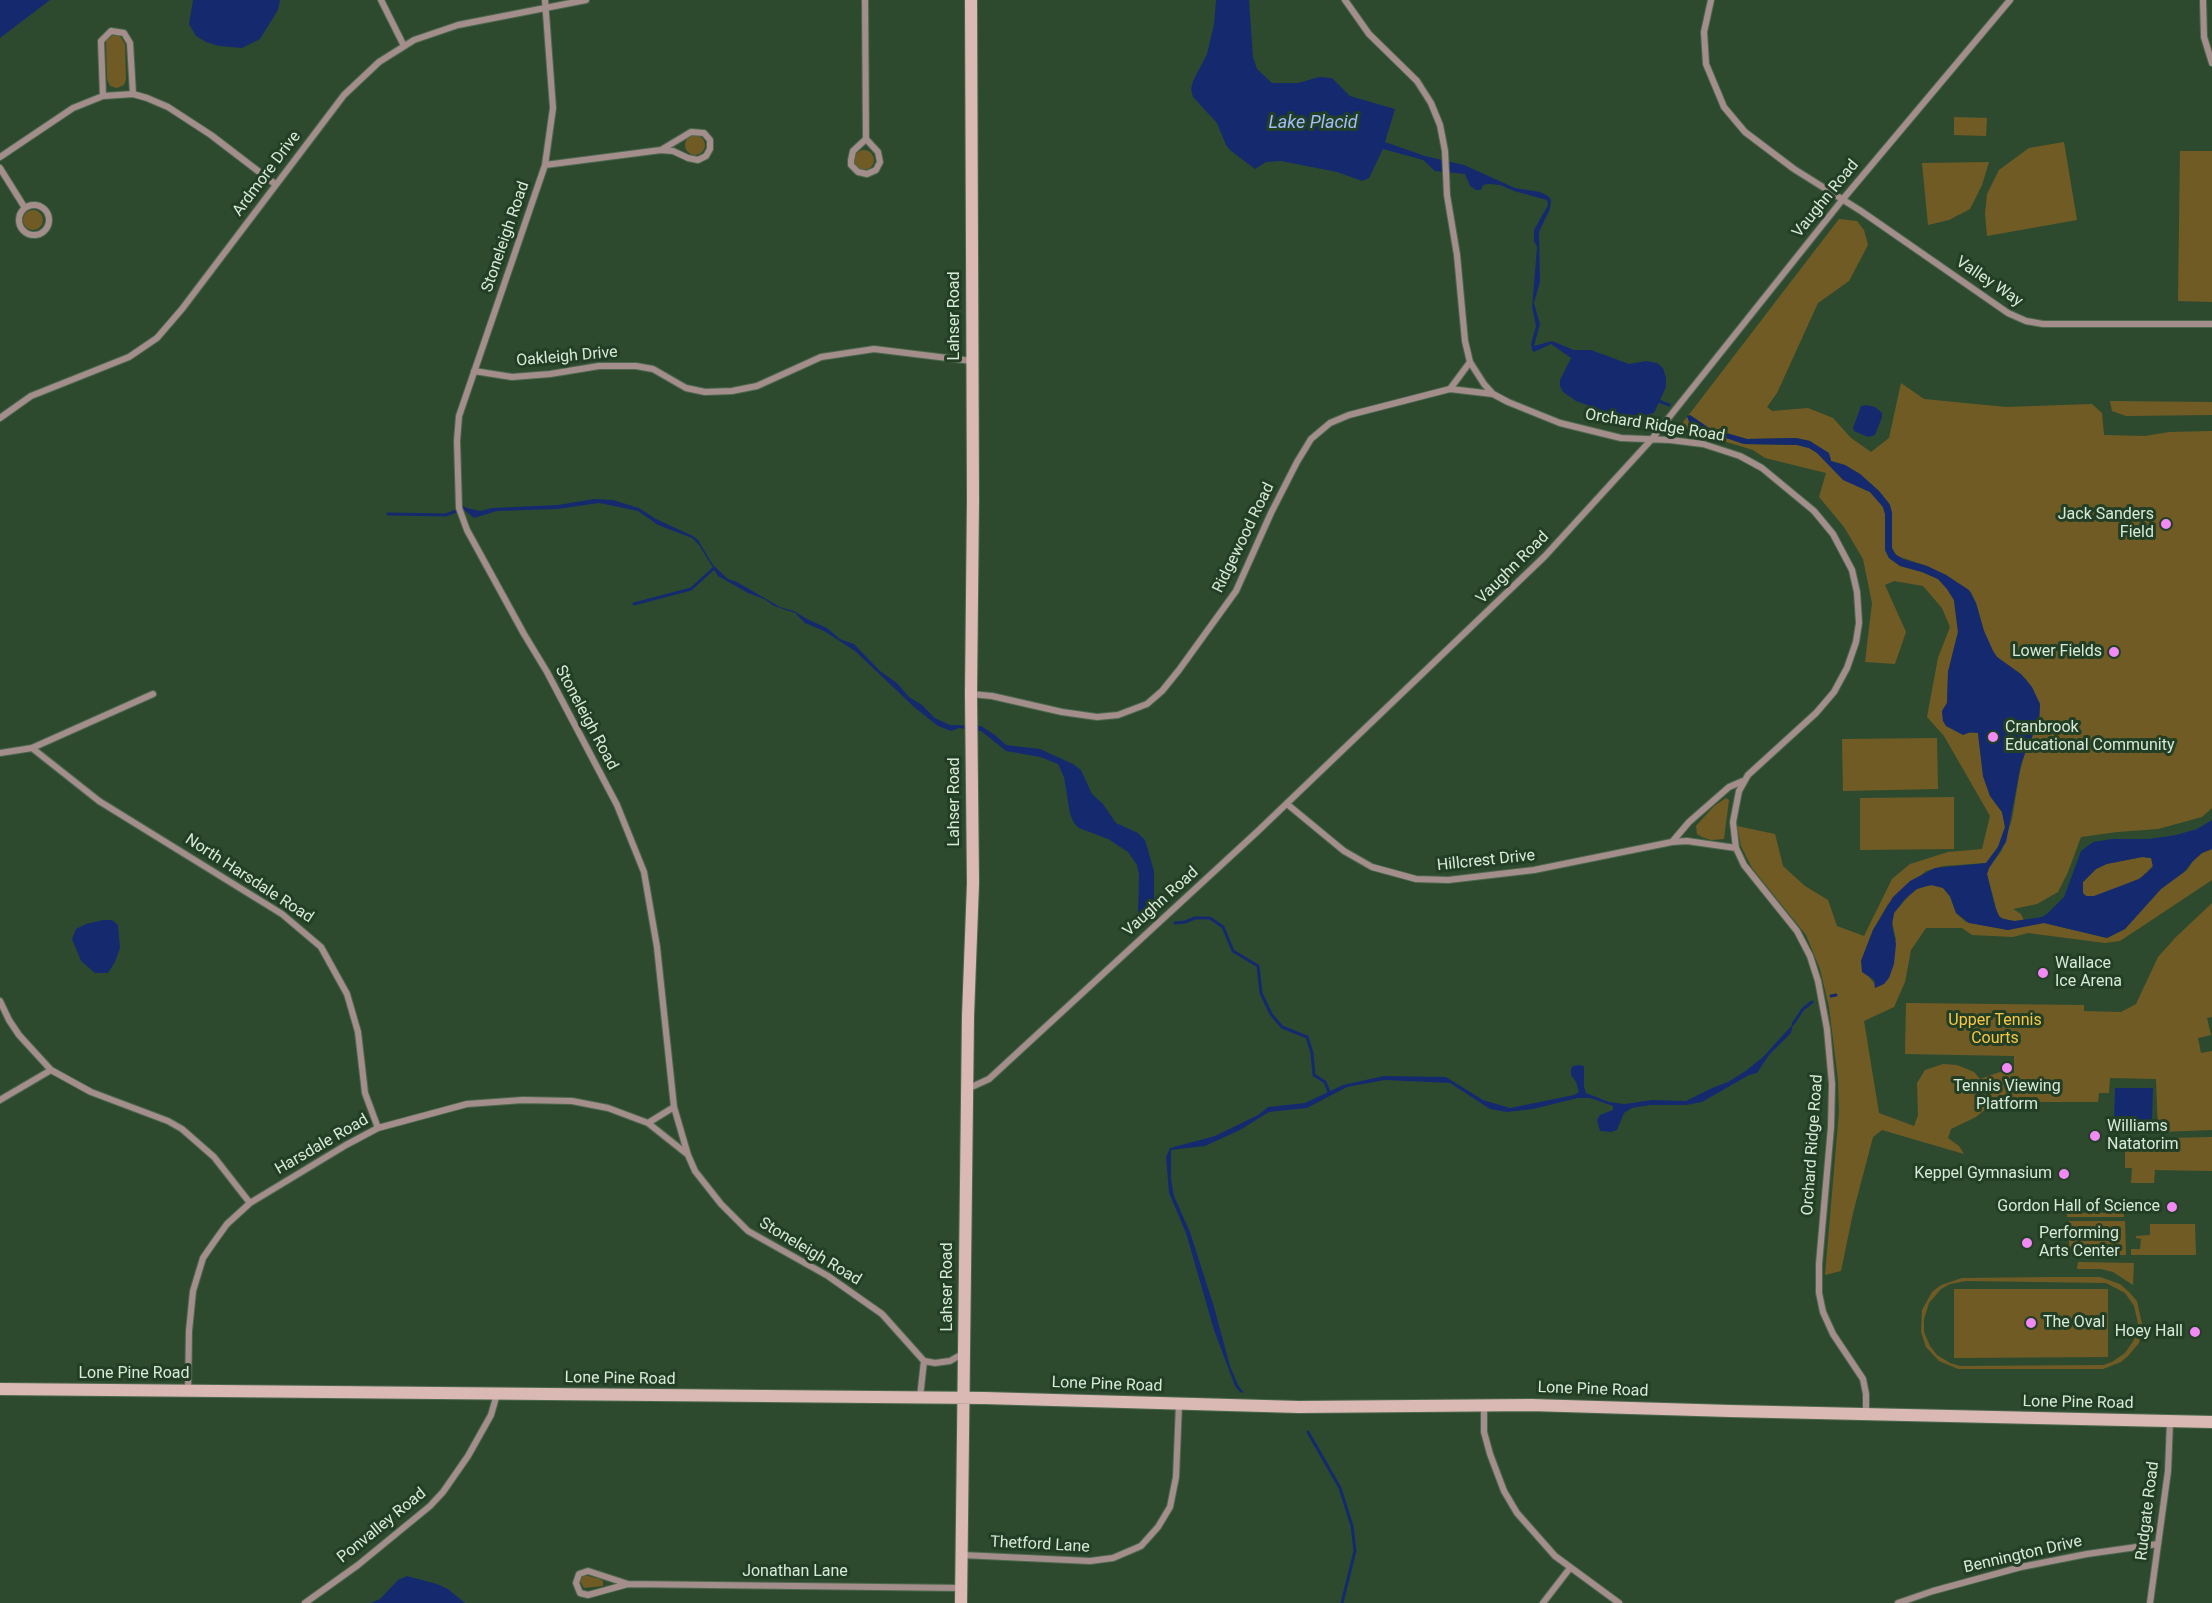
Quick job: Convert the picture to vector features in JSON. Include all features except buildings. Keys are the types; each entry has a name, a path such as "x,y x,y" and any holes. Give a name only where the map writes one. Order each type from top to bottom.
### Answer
{"street":[{"path":"381,0 404,46"},
{"name":"Stoneleigh Road","path":"545,0 553,108 545,165 459,416 457,441 459,508 466,530 547,672 617,805 644,872 657,947 674,1107 695,1171 721,1204 748,1231 828,1276 882,1314 924,1361"},
{"name":"Ardmore Drive","path":"0,418 32,396 129,357 157,338 182,309 344,95 379,62 427,35 458,25 586,0"},
{"path":"866,0 866,139 878,152 880,162 876,170 867,174 858,172 851,165 854,151 866,139"},
{"name":"Lahser Road","path":"961,1603 967,1089 973,883 971,0"},
{"name":"Orchard Ridge Road","path":"1345,0 1369,34 1412,74 1423,90 1440,125 1446,162 1448,210 1457,255 1462,324 1470,362 1484,384 1493,394 1560,423 1621,438 1670,440 1716,447 1740,456 1762,468 1803,501 1824,522 1841,546 1855,581 1859,610 1858,633 1842,679 1816,713 1762,760 1744,781 1736,801 1733,830 1736,848 1750,874 1797,931 1806,947 1818,981 1827,1029 1833,1084 1819,1264 1819,1293 1823,1312 1833,1334 1863,1379 1866,1414"},
{"name":"Valley Way","path":"1711,0 1704,26 1704,51 1709,75 1724,106 1745,132 1794,169 1843,199 2008,313 2026,321 2057,325 2212,324"},
{"name":"Vaughn Road","path":"967,1089 989,1079 1287,804 1520,582 1570,530 1671,416 1843,199 2010,0"},
{"path":"2203,0 2204,37 2212,63"},
{"path":"103,96 101,41 111,32 124,33 130,43 133,94"},
{"path":"0,157 73,108 103,96 133,94 168,107 211,135 275,184"},
{"path":"545,165 662,150 698,159 706,156 710,149 710,140 704,133 691,132 662,150"},
{"path":"0,168 25,208"},
{"path":"39,206 46,211 49,225 43,232 28,234 21,227 20,217 25,208 39,206"},
{"name":"Oakleigh Drive","path":"474,372 512,377 550,374 598,366 636,366 653,369 686,388 705,392 732,391 757,386 821,357 874,349 972,361"},
{"path":"1450,389 1470,362"},
{"name":"Ridgewood Road","path":"971,693 1097,717 1118,715 1147,704 1162,692 1236,591 1271,513 1311,439 1330,423 1349,415 1450,389 1493,394"},
{"path":"0,753 32,748 153,694"},
{"name":"North Harsdale Road","path":"32,748 99,801 282,914 321,947 347,994 358,1032 365,1093 378,1128"},
{"path":"1672,842 1689,822 1730,787 1744,781"},
{"name":"Hillcrest Drive","path":"1287,804 1332,842 1358,860 1385,872 1425,880 1448,880 1534,870 1672,842 1687,841 1736,848"},
{"path":"0,1001 19,1035 51,1070 91,1092 168,1121 182,1130 214,1157 250,1203"},
{"path":"0,1100 51,1070"},
{"name":"Harsdale Road","path":"188,1391 190,1321 196,1280 203,1258 227,1224 250,1203 378,1128 467,1104 523,1100 572,1101 608,1108 648,1123 688,1155"},
{"path":"648,1123 674,1107"},
{"path":"920,1397 924,1361 935,1363 950,1361 964,1353"},
{"name":"Lone Pine Road","path":"0,1389 920,1397 1299,1407 1484,1404 2212,1422"},
{"name":"Ponvalley Road","path":"304,1603 358,1565 430,1506 468,1456 491,1415 497,1394"},
{"name":"Thetford Lane","path":"962,1555 1090,1561 1113,1558 1141,1546 1158,1527 1170,1507 1176,1477 1179,1403"},
{"path":"1484,1404 1485,1440 1504,1491 1533,1533 1570,1568 1618,1603"},
{"name":"Rudgate Road","path":"2150,1603 2168,1471 2170,1421"},
{"name":"Bennington Drive","path":"1898,1603 1958,1583 2021,1567 2158,1544"},
{"path":"1543,1603 1570,1568"},
{"name":"Jonathan Lane","path":"628,1584 588,1571 579,1574 576,1583 580,1593 588,1594 628,1584 962,1588"}],"green space":[{"path":"113,35 120,36 125,44 126,79 124,85 117,88 110,86 107,79 106,41"},
{"path":"1954,117 1987,118 1986,136 1954,135"},
{"path":"695,135 702,138 705,145 702,152 695,155 688,152 685,145 688,138"},
{"path":"2064,142 2077,220 1987,236 1985,214 1987,194 1999,170 2029,148"},
{"path":"864,150 871,153 874,160 871,167 864,170 857,167 854,160 857,153"},
{"path":"2180,151 2212,151 2212,302 2178,301"},
{"path":"1989,162 1982,185 1970,209 1949,220 1928,225 1922,163"},
{"path":"33,210 40,213 43,220 40,227 33,230 26,227 23,220 26,213"},
{"name":"Upper Tennis Courts","path":"1839,219 1857,221 1864,230 1868,245 1849,281 1818,303 1777,393 1767,407 1772,411 1808,408 1833,418 1851,438 1871,452 1889,438 1901,383 1924,399 2006,407 2092,404 2102,413 2104,435 2145,436 2169,432 2212,431 2212,808 2202,817 2158,829 2081,837 2058,892 2037,904 2013,909 2021,914 2026,925 2044,923 2107,938 2125,929 2161,889 2187,870 2202,853 2212,849 2212,880 2120,941 2105,943 2028,933 2013,937 1972,935 1962,928 1926,928 1911,950 1905,982 1894,1007 1864,1021 1879,1113 1914,1126 1918,1115 1917,1083 1925,1070 1943,1064 1957,1065 1974,1072 1980,1079 2000,1072 2014,1073 2014,1056 1905,1054 1906,1003 2084,1005 2084,1011 2121,1012 2136,1004 2158,957 2212,903 2212,1017 2207,1018 2211,1035 2198,1038 2201,1053 2212,1051 2212,1130 2158,1132 2156,1079 2110,1078 2109,1093 2099,1093 2098,1102 1994,1102 1976,1117 1951,1129 1948,1138 1959,1146 1964,1154 1882,1130 1873,1137 1853,1213 1841,1271 1825,1275 1839,1112 1838,1080 1829,1007 1820,969 1806,935 1752,868 1741,846 1737,826 1775,834 1783,866 1805,886 1828,900 1837,926 1864,936 1892,879 1910,864 1948,852 1982,849 1990,816 1944,736 1927,717 1938,658 1950,627 1942,608 1923,586 1894,581 1885,585 1906,632 1895,664 1865,662 1872,603 1863,559 1844,527 1819,497 1826,473 1765,458 1753,450 1694,432 1681,425","holes":["1690,415 1709,428 1747,439 1796,438 1810,441 1830,456 1831,461 1845,465 1860,474 1889,503 1892,513 1892,548 1897,556 1946,575 1971,592 1993,651 1997,657 2026,679 2040,704 2039,723 2026,749 2020,771 2012,819 2002,850 1987,874 1998,915 2005,920 2025,925 2008,930 1966,922 1956,913 1950,897 1943,888 1935,885 1924,886 1913,891 1894,913 1892,921 1896,940 1874,983 1870,978 1861,961 1873,930 1888,904 1926,871 1943,866 1986,863 1998,847 2005,827 2002,812 1990,796 1983,776 1978,733 1967,733 1943,721 1942,711 1947,703 1948,672 1958,632 1954,600 1938,579 1900,566 1889,558 1885,550 1883,507 1870,492 1844,480 1817,453 1797,445 1744,444 1699,429"]},
{"path":"2110,401 2212,402 2212,415 2126,416 2112,411"},
{"path":"1937,738 1938,789 1843,791 1842,739"},
{"path":"1954,797 1954,849 1860,850 1860,798"},
{"path":"1726,798 1729,800 1724,839 1711,840 1697,834 1696,826 1714,806"},
{"path":"2142,857 2151,858 2154,864 2143,877 2104,894 2091,897 2084,895 2081,888 2083,882 2096,869 2106,864"},
{"path":"2212,1137 2212,1171 2155,1170 2154,1183 2131,1183 2132,1168 2125,1168 2125,1139"},
{"path":"2067,1213 2124,1213 2124,1217 2067,1217"},
{"path":"2069,1221 2125,1221 2126,1255 2069,1255"},
{"path":"2150,1224 2195,1224 2196,1255 2131,1255 2131,1249 2140,1249 2141,1239 2136,1236 2150,1235"},
{"path":"2078,1262 2134,1263 2133,1285 2113,1272 2101,1269 2077,1269"},
{"path":"2100,1277 2120,1284 2137,1301 2142,1324 2139,1343 2121,1362 2103,1369 1958,1369 1939,1361 1926,1347 1921,1332 1922,1310 1932,1292 1941,1285 1962,1278","holes":["1966,1281 2106,1283 2125,1293 2134,1306 2138,1323 2134,1340 2125,1353 2103,1365 1960,1366 1937,1355 1924,1332 1924,1319 1929,1303 1941,1289 1950,1284"]},
{"name":"The Oval","path":"1954,1289 2108,1289 2108,1357 1954,1358"},
{"path":"584,1575 600,1579 603,1581 603,1586 584,1588 580,1581"}],"water":[{"path":"0,0 50,0 0,38"},
{"path":"193,0 280,0 278,10 260,39 242,48 219,46 196,36 189,24"},
{"name":"Lake Placid","path":"1216,0 1249,0 1253,57 1257,69 1272,83 1298,83 1319,77 1332,78 1350,96 1395,109 1385,142 1425,156 1464,165 1515,188 1540,192 1548,196 1551,200 1550,209 1539,232 1540,282 1534,303 1540,324 1534,346 1552,341 1574,350 1591,350 1629,364 1646,361 1657,363 1663,368 1666,387 1654,413 1641,416 1609,413 1576,401 1563,392 1560,386 1560,380 1571,358 1551,344 1534,352 1532,350 1531,344 1536,326 1532,307 1537,247 1534,241 1534,230 1548,205 1547,200 1500,185 1483,185 1481,190 1476,190 1470,186 1465,174 1435,171 1423,160 1383,149 1369,178 1362,181 1337,172 1281,161 1266,162 1255,169 1231,151 1217,123 1193,97 1191,89 1207,54 1214,24"},
{"path":"1861,406 1875,407 1882,413 1875,435 1868,437 1854,431 1853,428"},
{"path":"1690,415 1709,428 1747,439 1796,438 1810,441 1829,453 1831,461 1845,465 1860,474 1879,491 1890,505 1892,548 1895,554 1946,575 1969,590 1993,651 1997,657 2021,674 2032,687 2040,704 2039,723 2021,764 2006,842 1987,874 2000,918 2014,921 2042,917 2048,913 2064,897 2081,851 2093,842 2176,835 2197,829 2212,820 2212,849 2202,853 2184,872 2161,889 2125,929 2107,938 2044,923 2008,930 1969,923 1956,913 1950,896 1943,888 1931,885 1917,889 1894,913 1892,925 1896,944 1894,964 1889,978 1884,984 1875,988 1874,980 1862,972 1861,961 1873,930 1893,897 1910,881 1935,868 1986,863 1998,847 2005,827 2002,812 1990,796 1983,776 1978,733 1971,732 1963,735 1946,726 1943,721 1942,711 1947,703 1948,672 1958,632 1954,600 1938,579 1900,566 1889,558 1885,550 1883,507 1870,492 1843,480 1817,453 1797,445 1744,444 1699,429 1689,422 1687,416","holes":["2142,857 2151,858 2153,867 2139,879 2094,896 2086,896 2083,893 2083,882 2096,869 2107,864"]},
{"path":"594,499 613,500 639,508 656,519 693,536 698,540 713,565 728,579 780,607 794,611 827,628 840,639 854,644 880,671 897,683 909,697 922,705 935,718 950,725 981,726 1006,745 1040,749 1073,764 1081,770 1092,794 1103,804 1116,823 1138,833 1145,840 1154,871 1154,899 1151,909 1155,914 1138,915 1139,875 1137,865 1128,852 1108,839 1079,828 1074,823 1070,814 1064,777 1058,764 1040,757 1006,751 981,731 959,728 951,731 938,726 914,707 855,651 824,631 805,623 795,613 774,606 718,576 699,545 692,538 658,525 638,511 599,503 558,509 497,511 474,518 463,507 480,511 492,508 558,505"},
{"path":"103,920 112,920 118,925 120,948 108,973 95,973 81,961 72,939 76,929"},
{"path":"1793,1024 1791,1033 1769,1055 1757,1073 1749,1075 1702,1102 1632,1108 1624,1113 1617,1130 1611,1132 1600,1131 1597,1120 1600,1115 1613,1110 1613,1106 1590,1098 1578,1098 1533,1109 1507,1112 1490,1109 1450,1083 1385,1080 1347,1087 1307,1108 1269,1112 1240,1130 1205,1146 1171,1150 1171,1179 1174,1196 1190,1232 1230,1366 1244,1393 1235,1386 1214,1330 1186,1233 1169,1193 1166,1157 1170,1148 1215,1136 1258,1115 1268,1107 1305,1103 1343,1085 1384,1076 1446,1077 1483,1100 1510,1108 1579,1092 1571,1075 1571,1069 1579,1065 1584,1066 1586,1093 1609,1102 1625,1104 1652,1100 1686,1101 1728,1082 1747,1070 1763,1057"},
{"path":"2115,1088 2153,1088 2152,1121 2114,1120"},
{"path":"407,1576 448,1589 465,1603 371,1603 380,1599 398,1580"}],"waterway":[{"path":"1656,400 1669,405"},
{"path":"388,514 446,515 464,508"},
{"path":"634,604 691,589 713,569"},
{"path":"1175,923 1195,918 1210,918 1223,927 1233,951 1258,966 1261,993 1271,1014 1282,1027 1307,1037 1312,1053 1314,1075 1325,1082 1329,1092"},
{"path":"1831,996 1836,995"},
{"path":"1793,1024 1803,1009 1812,1002"},
{"path":"1308,1432 1340,1488 1352,1526 1355,1551 1342,1603"}],"place":[{"name":"Jack Sanders Field","path":"2166,524"},
{"name":"Lower Fields","path":"2114,652"},
{"name":"Cranbrook Educational Community","path":"1993,737"},
{"name":"Wallace Ice Arena","path":"2043,973"},
{"name":"Tennis Viewing Platform","path":"2007,1068"},
{"name":"Williams Natatorim","path":"2095,1136"},
{"name":"Keppel Gymnasium","path":"2064,1174"},
{"name":"Gordon Hall of Science","path":"2172,1207"},
{"name":"Performing Arts Center","path":"2027,1243"},
{"name":"The Oval","path":"2031,1323"},
{"name":"Hoey Hall","path":"2195,1332"}]}
